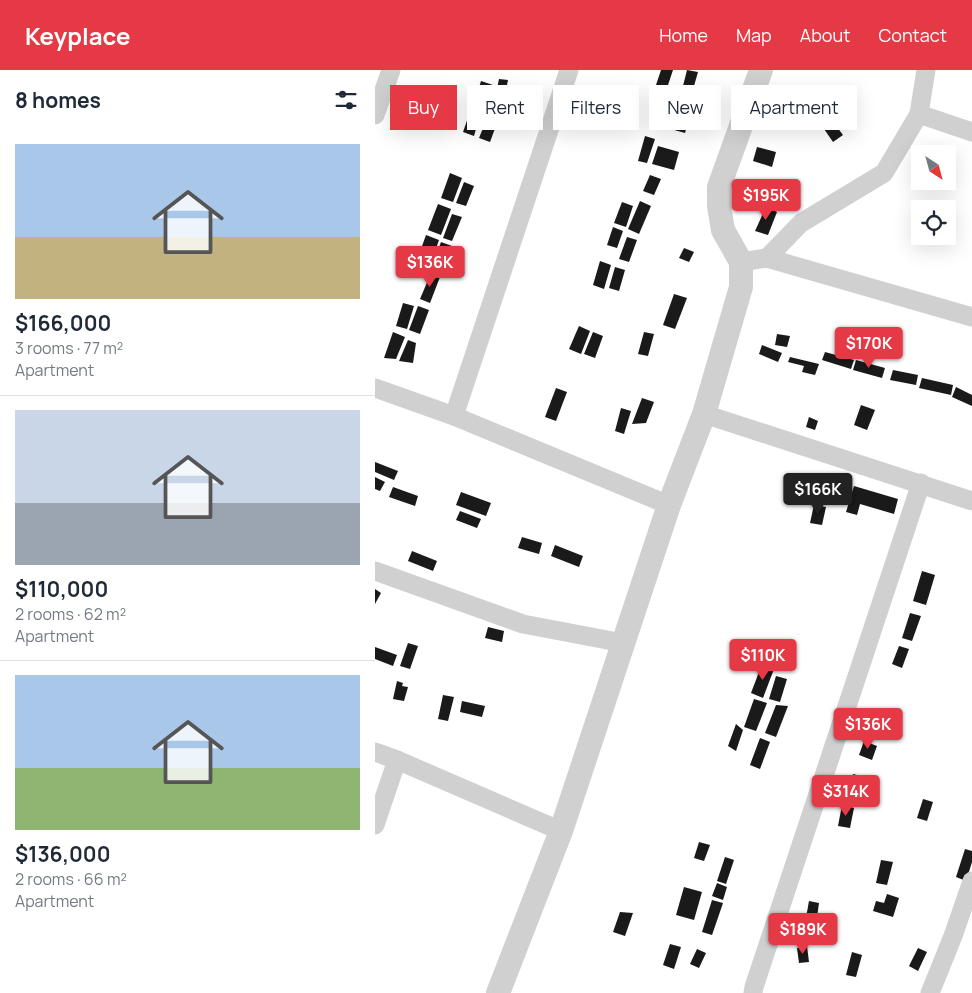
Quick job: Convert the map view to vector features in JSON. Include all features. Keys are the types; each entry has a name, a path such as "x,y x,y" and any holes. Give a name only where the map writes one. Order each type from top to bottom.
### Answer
{"street":[{"path":"375,116 391,70"},
{"path":"454,416 569,70"},
{"path":"498,993 561,831 669,504 704,414 741,287 741,262 723,230 719,206 719,187 761,70"},
{"path":"767,258 801,223 884,172 919,114 926,70"},
{"path":"919,114 972,132"},
{"path":"741,262 767,258 972,317"},
{"path":"375,388 454,416 669,504"},
{"path":"704,414 972,501"},
{"path":"753,993 921,483"},
{"path":"375,572 523,624 623,643"},
{"path":"375,752 561,831"},
{"path":"375,825 397,760"},
{"path":"930,993 953,936 972,881"}],"building":[{"path":"661,70 673,70 668,85 656,85"},
{"path":"687,70 698,72 694,85 683,85"},
{"path":"499,79 508,80 507,85 498,85"},
{"path":"481,81 493,85 480,85"},
{"path":"467,120 467,130 476,130 474,136 463,132"},
{"path":"482,130 494,130 490,142 479,138"},
{"path":"674,130 686,130 685,133"},
{"path":"825,130 839,130 843,135 833,142"},
{"path":"645,136 655,139 647,163 638,161"},
{"path":"658,146 679,152 674,170 652,164"},
{"path":"757,147 776,152 772,167 753,161"},
{"path":"450,173 462,178 453,202 441,198"},
{"path":"650,175 661,179 654,195 643,191"},
{"path":"464,182 474,186 466,206 456,203"},
{"path":"640,201 651,206 639,234 628,229"},
{"path":"622,202 633,206 626,227 614,223"},
{"path":"438,204 451,209 441,235 428,230"},
{"path":"766,207 777,212 768,235 755,231"},
{"path":"452,214 462,217 452,241 443,238"},
{"path":"613,227 623,231 617,248 607,245"},
{"path":"426,235 439,240 429,268 416,263"},
{"path":"627,237 637,240 629,262 619,259"},
{"path":"441,242 452,246 443,271 432,267"},
{"path":"684,248 694,252 689,262 679,258"},
{"path":"600,261 611,265 604,289 593,285"},
{"path":"615,267 625,270 619,291 609,288"},
{"path":"431,273 440,277 430,303 420,299"},
{"path":"674,294 687,298 675,329 663,325"},
{"path":"403,303 414,306 407,329 396,326"},
{"path":"418,306 429,310 420,334 409,330"},
{"path":"579,326 590,331 581,354 569,349"},
{"path":"393,332 405,337 396,359 384,358"},
{"path":"593,332 603,336 595,358 584,354"},
{"path":"644,332 654,334 648,356 638,354"},
{"path":"777,334 790,336 787,347 775,345"},
{"path":"408,340 416,343 413,363 399,361"},
{"path":"762,345 782,353 778,362 759,354"},
{"path":"825,352 854,360 851,369 822,360"},
{"path":"790,357 819,364 815,375 802,372 804,366 788,362"},
{"path":"856,360 885,368 882,378 853,370"},
{"path":"893,370 918,375 916,385 890,380"},
{"path":"922,378 953,385 951,395 919,388"},
{"path":"956,387 972,395 972,406 952,397"},
{"path":"556,388 567,392 556,421 545,417"},
{"path":"642,398 654,402 646,423 632,424"},
{"path":"861,405 875,410 867,430 854,425"},
{"path":"621,408 631,411 624,434 615,431"},
{"path":"809,417 818,421 815,430 806,427"},
{"path":"375,462 398,471 394,480 375,472"},
{"path":"375,477 385,482 380,491 375,489"},
{"path":"854,486 898,499 894,514 860,504 857,515 846,512"},
{"path":"393,487 418,496 415,506 389,497"},
{"path":"461,492 491,503 486,516 456,505"},
{"path":"814,505 826,507 822,525 810,523"},
{"path":"460,511 481,519 477,528 456,520"},
{"path":"522,537 542,543 539,554 518,548"},
{"path":"555,545 583,556 579,567 551,556"},
{"path":"412,551 437,561 433,571 408,561"},
{"path":"922,571 935,575 926,605 913,601"},
{"path":"375,589 381,593 375,604"},
{"path":"910,613 921,616 912,641 902,638"},
{"path":"488,627 504,631 502,642 485,638"},
{"path":"408,643 418,646 410,669 400,666"},
{"path":"899,646 909,649 902,668 892,664"},
{"path":"375,647 397,655 393,666 375,659"},
{"path":"762,664 774,669 763,698 751,693"},
{"path":"776,676 787,679 780,702 769,699"},
{"path":"397,681 403,683 402,686 408,687 404,701 393,699"},
{"path":"443,695 454,697 448,721 438,719"},
{"path":"754,699 767,703 756,731 744,727"},
{"path":"462,701 485,706 482,717 460,712"},
{"path":"776,705 788,706 776,737 765,733"},
{"path":"736,724 743,730 736,751 728,746"},
{"path":"760,738 770,742 760,769 750,765"},
{"path":"864,741 877,746 872,760 859,755"},
{"path":"853,774 865,777 859,795 848,791"},
{"path":"923,799 933,802 927,821 917,818"},
{"path":"842,805 854,808 850,828 838,826"},
{"path":"699,842 710,845 704,861 694,858"},
{"path":"965,849 972,851 972,862 966,881 956,877"},
{"path":"725,857 734,860 726,884 717,881"},
{"path":"881,860 893,862 887,885 876,883"},
{"path":"717,883 727,887 723,900 712,896"},
{"path":"684,887 702,892 694,920 676,915"},
{"path":"887,894 899,898 893,917 873,911 876,901 884,903"},
{"path":"712,900 723,903 712,935 702,932"},
{"path":"809,901 819,903 816,925 805,923"},
{"path":"620,912 633,913 625,936 613,932"},
{"path":"670,944 681,947 674,969 663,965"},
{"path":"807,946 809,962 799,963 797,948"},
{"path":"918,948 927,952 918,971 909,966"},
{"path":"697,949 706,953 699,968 690,964"},
{"path":"852,952 862,955 856,977 846,975"}]}
